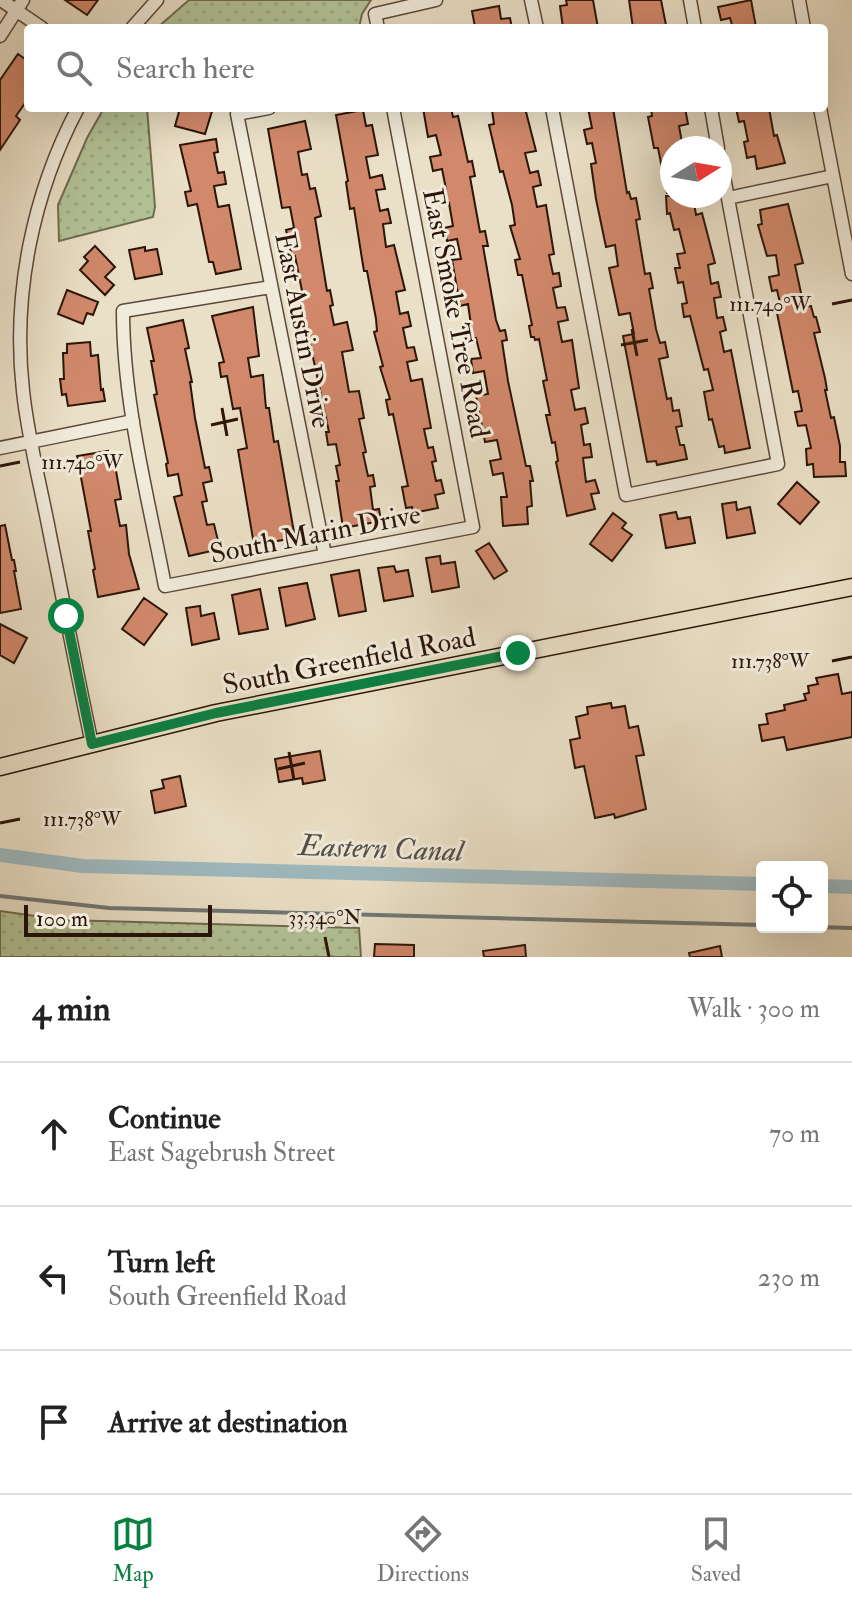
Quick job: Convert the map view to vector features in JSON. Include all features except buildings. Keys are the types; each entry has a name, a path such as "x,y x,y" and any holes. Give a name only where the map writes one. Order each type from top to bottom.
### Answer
{"main road":[{"name":"South Greenfield Road","path":"0,767 216,713 852,587"}],"street":[{"path":"1,0 20,5 38,24"},
{"path":"136,24 157,0"},
{"path":"377,24 375,14 436,0"},
{"path":"531,0 536,24"},
{"path":"690,0 694,24"},
{"path":"799,0 803,24"},
{"path":"0,36 20,5"},
{"path":"76,112 41,198 28,250 20,351 32,442 92,744"},
{"name":"East Austin Drive","path":"248,112 237,114 325,555"},
{"name":"East Smoke Tree Road","path":"394,112 473,527"},
{"path":"553,112 626,495 778,464 730,208"},
{"path":"712,112 716,136"},
{"path":"821,112 852,274"},
{"path":"732,197 833,176"},
{"path":"0,448 133,421 123,351 123,311 271,287"},
{"name":"South Marin Drive","path":"133,421 165,586 473,527"}],"green space":[{"path":"189,0 371,0 360,24 162,24"},
{"path":"102,112 147,112 155,207 153,217 59,241 58,205"},
{"path":"0,911 64,920 359,928 361,957 0,957"}],"waterway":[{"name":"Eastern Canal","path":"0,855 83,866 756,884"},
{"name":"Eastern Canal","path":"828,886 852,887"},
{"path":"0,896 109,908 756,925"},
{"path":"828,927 852,928"}],"route":[{"path":"66,616 92,744 216,713 518,653"}]}
